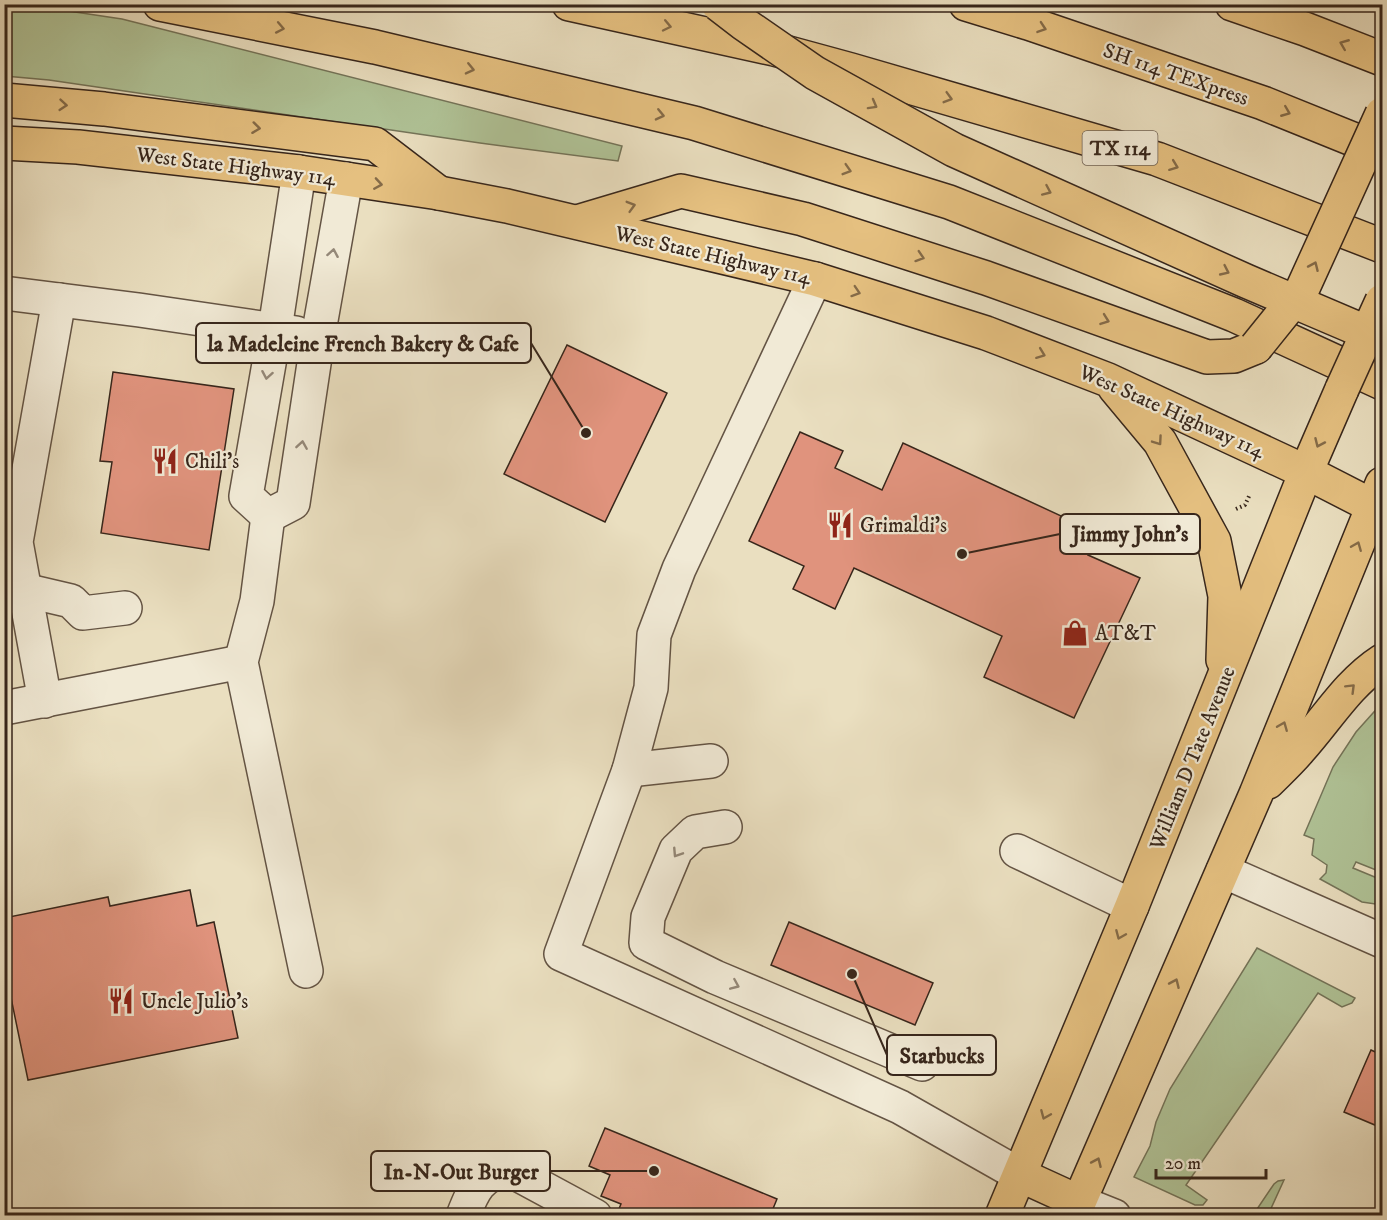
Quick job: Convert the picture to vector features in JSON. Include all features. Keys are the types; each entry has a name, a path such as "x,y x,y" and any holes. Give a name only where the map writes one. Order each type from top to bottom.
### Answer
{"main road":[{"path":"160,4 375,47 694,123 805,157 960,206 1234,315 1383,383"},
{"name":"TX 114","path":"569,4 807,58 1156,159 1383,246"},
{"path":"718,4 815,73 954,150 1246,281 1383,339"},
{"name":"SH 114 TEXpress","path":"966,4 1263,103 1383,151"},
{"path":"1232,4 1305,28 1383,59"},
{"path":"4,99 104,109 375,144 439,193"},
{"path":"575,222 681,191 826,227 986,278 1207,357 1234,356 1256,347 1302,290 1383,114"},
{"name":"West State Highway 114","path":"4,143 78,147 299,172 439,193 507,206 815,279 987,333 1108,380 1306,472 1379,500"},
{"name":"William D Tate Avenue","path":"1002,1215 1132,906 1306,472 1383,300"},
{"path":"1108,380 1160,442 1214,541 1225,596 1223,683"},
{"path":"1020,1175 1076,1209 1256,794 1379,500"},
{"path":"1256,794 1300,750 1342,697 1371,669 1383,661"}],"lane":[{"path":"268,516 246,496 299,172"},
{"path":"268,516 293,503 318,337 346,179"},
{"path":"815,279 679,569 658,624 654,635 651,688 629,770 561,954 900,1107 1020,1175"},
{"path":"4,293 275,329 318,337"},
{"path":"45,700 16,542 59,300"},
{"path":"268,516 257,601 241,662 306,971"},
{"path":"24,590 71,601 82,613 125,608"},
{"path":"4,708 241,662"},
{"path":"629,770 711,761"},
{"path":"725,827 695,832 676,850 648,916 646,943 715,977 922,1064"},
{"path":"1017,851 1132,906"},
{"path":"1223,871 1383,941"},
{"path":"463,1215 474,1189 495,1172 508,1169 595,1215"},
{"path":"1076,1209 1114,1215"}],"path":[{"path":"1245,505 1250,494"},
{"path":"1235,509 1245,505 1251,507"}],"green space":[{"path":"4,5 28,5 122,19 622,146 618,161 49,80 5,76"},
{"path":"1382,703 1382,868 1381,872 1356,862 1353,868 1382,880 1382,905 1362,902 1320,879 1326,873 1327,865 1312,855 1314,839 1304,835 1333,767 1356,732"},
{"path":"1257,948 1355,998 1352,1003 1342,1007 1318,993 1186,1185 1207,1200 1203,1205 1195,1205 1134,1177 1150,1146 1156,1122 1170,1089"},
{"path":"1284,1180 1268,1215 1253,1215 1274,1184"}],"building":[{"path":"567,345 667,393 605,522 504,474"},
{"name":"Chili's","path":"113,372 234,389 209,550 101,533 112,462 100,461"},
{"path":"800,432 843,451 835,468 882,490 903,443 1098,533 1088,555 1140,578 1074,718 984,677 1002,636 854,568 835,609 793,589 804,566 749,541"},
{"name":"Uncle Julio's","path":"190,890 197,926 214,922 238,1038 28,1080 4,964 4,918 108,897 110,906"},
{"path":"789,922 933,983 915,1025 771,965"},
{"path":"1371,1050 1382,1055 1382,1128 1344,1112"},
{"path":"605,1128 777,1199 770,1216 616,1216 621,1204 601,1196 610,1175 589,1166"}],"place":[{"name":"la Madeleine French Bakery & Cafe","path":"586,433"},
{"name":"Chili's","path":"165,461"},
{"name":"Grimaldi's","path":"840,525"},
{"name":"Jimmy John's","path":"962,554"},
{"name":"AT&T","path":"1075,633"},
{"name":"Starbucks","path":"852,974"},
{"name":"Uncle Julio's","path":"121,1001"},
{"name":"In-N-Out Burger","path":"654,1171"}]}
